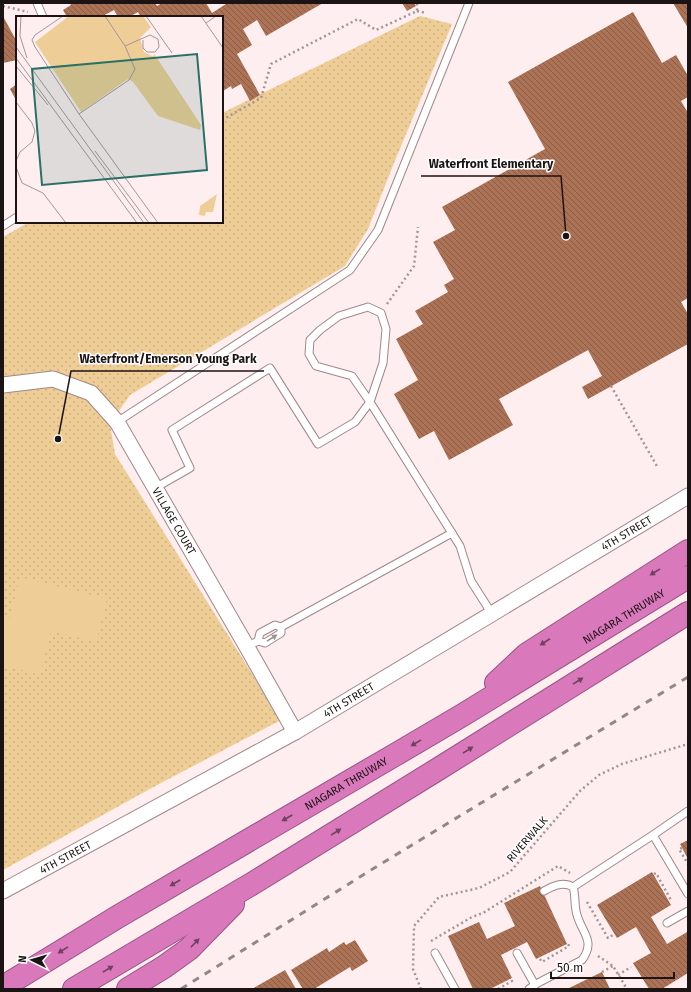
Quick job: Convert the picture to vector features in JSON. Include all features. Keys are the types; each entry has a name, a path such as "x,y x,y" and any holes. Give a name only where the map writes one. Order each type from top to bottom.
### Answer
{"highway":[{"path":"461,716 526,654 688,551"},
{"name":"NIAGARA THRUWAY","path":"4,986 119,916 461,716 688,577"},
{"path":"74,989 255,882 688,613"},
{"path":"128,989 164,967 189,949 255,882"}],"street":[{"name":"VILLAGE COURT","path":"3,384 53,379 91,393 117,422 155,488 253,644 295,732"},
{"name":"4TH STREET","path":"3,891 295,732 688,496"}],"lane":[{"path":"37,3 43,16"},
{"path":"117,422 350,270 378,230 469,3"},
{"path":"3,226 16,219"},
{"path":"155,488 190,468 172,430 270,368 318,444 355,422 370,402 382,363 386,329 381,313 368,307 339,316 320,330 310,340 309,354 316,366 352,376 370,402 460,546 471,581 492,614"},
{"path":"253,644 260,633 275,625 281,627 452,533"},
{"path":"573,887 688,811"},
{"path":"653,835 688,894"},
{"path":"517,953 532,987 579,962 586,953 588,944 587,937 577,914 573,887 569,884 559,884 544,891"},
{"path":"667,923 688,911"},
{"path":"434,950 455,989"}],"path":[{"path":"417,3 417,11"},
{"path":"3,6 43,16"},
{"path":"223,119 261,98 271,64 358,19 376,30 417,11 426,13"},
{"path":"381,313 414,266 418,227"},
{"path":"611,386 658,468"},
{"name":"RIVERWALK","path":"421,989 413,969 414,926 439,897 479,888 510,872 580,791 599,775 622,764 688,744"},
{"path":"682,848 679,849 688,864"},
{"path":"654,874 656,873 672,900 670,900"},
{"path":"434,950 430,942 483,913 543,876"},
{"path":"588,903 608,938 613,935"},
{"path":"592,911 597,908"},
{"path":"445,933 447,937"},
{"path":"540,959 542,962 569,946 568,943"},
{"path":"598,956 613,966 627,989"},
{"path":"602,972 613,966"},
{"path":"618,975 631,967"},
{"path":"498,989 512,981 511,979"}],"shaded area":[{"path":"420,16 452,24 368,229 345,266 130,395 110,424 115,454 281,720 159,784 3,870 3,237 27,223 223,223 223,113"},
{"path":"20,577 107,599 96,642 51,631 40,675 3,665 3,619 9,620"}],"building":[{"path":"70,3 155,3 157,6 162,3 206,3 212,13 226,3 323,3 266,36 257,20 243,29 252,45 237,54 260,95 250,101 241,84 232,89 231,86 223,91 223,16 140,16 138,12 131,16 117,16 114,10 103,16 66,16 63,10 71,5"},
{"path":"402,3 414,3 416,6 407,11"},
{"path":"673,3 688,3 688,28"},
{"path":"633,12 662,63 676,55 688,76 688,97 681,101 688,113 688,298 681,302 688,314 688,344 588,399 582,387 602,376 588,350 499,399 513,425 449,460 434,431 419,439 394,394 418,380 396,339 423,324 415,311 448,292 444,285 454,279 433,242 455,230 442,207 545,149 508,82"},
{"path":"4,18 16,40 16,60 3,63"},
{"path":"16,85 16,100 10,89"},
{"path":"688,840 688,859 680,844"},
{"path":"652,872 671,905 651,917 667,944 687,932 688,934 688,973 662,989 649,989 633,963 651,953 636,927 617,938 597,905"},
{"path":"540,886 567,944 536,959 527,942 501,955 512,978 490,989 473,989 448,936 479,922 487,939 515,926 504,903"},
{"path":"355,940 368,961 352,971 350,967 314,989 303,989 291,970 327,948 329,952 344,942 346,945"},
{"path":"285,970 296,989 252,989"},
{"path":"602,972 610,989 567,989"}],"railway":[{"path":"181,989 371,870 688,677"}],"place":[{"name":"Waterfront Elementary","path":"566,236"},
{"name":"Waterfront/Emerson Young Park","path":"58,439"}]}
